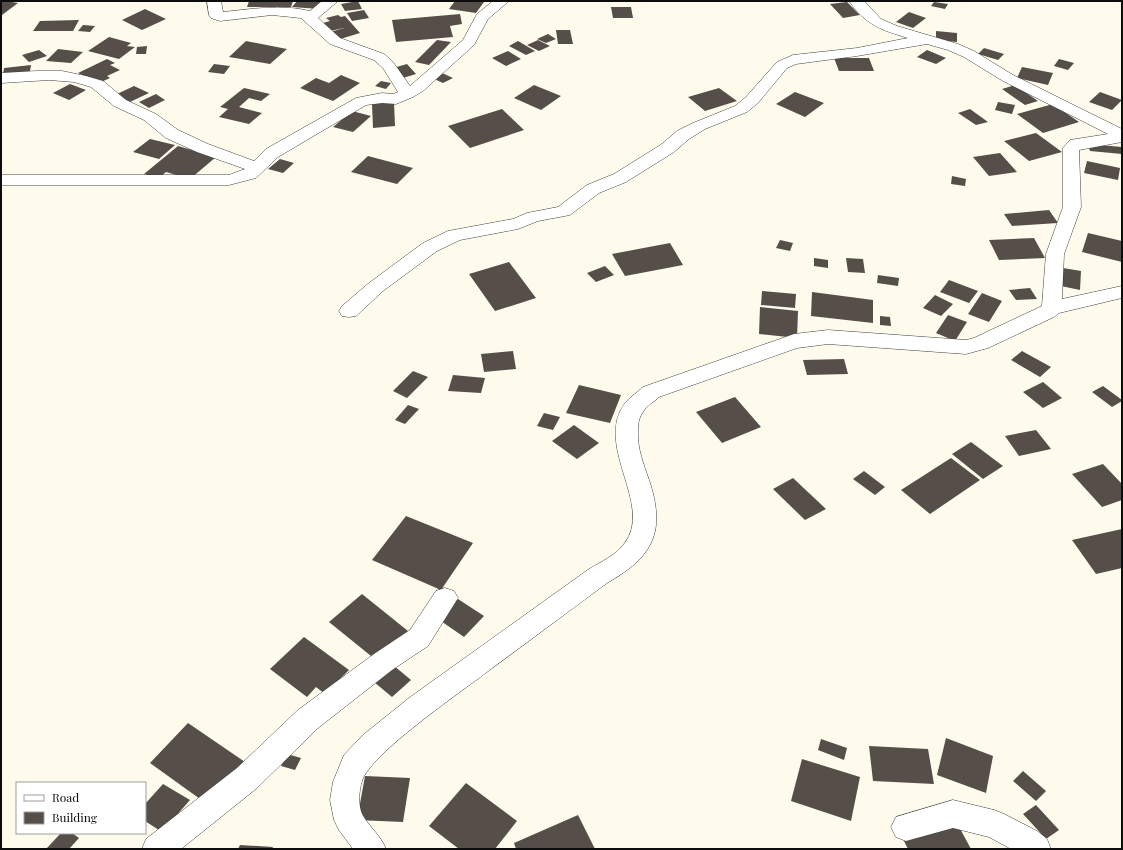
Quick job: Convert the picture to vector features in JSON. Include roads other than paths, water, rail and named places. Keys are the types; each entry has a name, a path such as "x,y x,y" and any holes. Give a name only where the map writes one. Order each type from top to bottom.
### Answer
{"street":[{"path":"214,1 214,12 220,17 285,11 305,14 335,41 379,57 398,77 407,94"},
{"path":"310,18 331,1"},
{"path":"1,180 229,180 240,178 250,174 272,153 362,101 382,98 396,99 417,88 469,42 482,17 502,1"},
{"path":"856,1 876,22 926,40 953,47 969,54 1008,78 1122,136"},
{"path":"349,311 376,287 430,247 455,235 518,224 533,217 564,211 593,190 620,178 668,148 683,135 699,126 741,109 752,100 782,65 793,60 857,52 926,40"},
{"path":"1,78 28,75 61,76 80,79 92,83 109,92 118,102 157,121 171,133 189,142 257,168"},
{"path":"1052,308 1055,254 1072,207 1071,148 1076,144 1122,136"},
{"path":"371,849 349,820 344,800 347,782 354,764 373,744 419,707 635,550 644,530 646,511 626,442 626,427 628,416 640,398 651,392 794,341 834,337 966,347 981,343 1047,312 1052,308 1122,292"},
{"path":"158,849 247,778 308,719 383,662 419,638 445,598"},
{"path":"906,827 953,814 994,824 1026,841 1036,849"}]}
